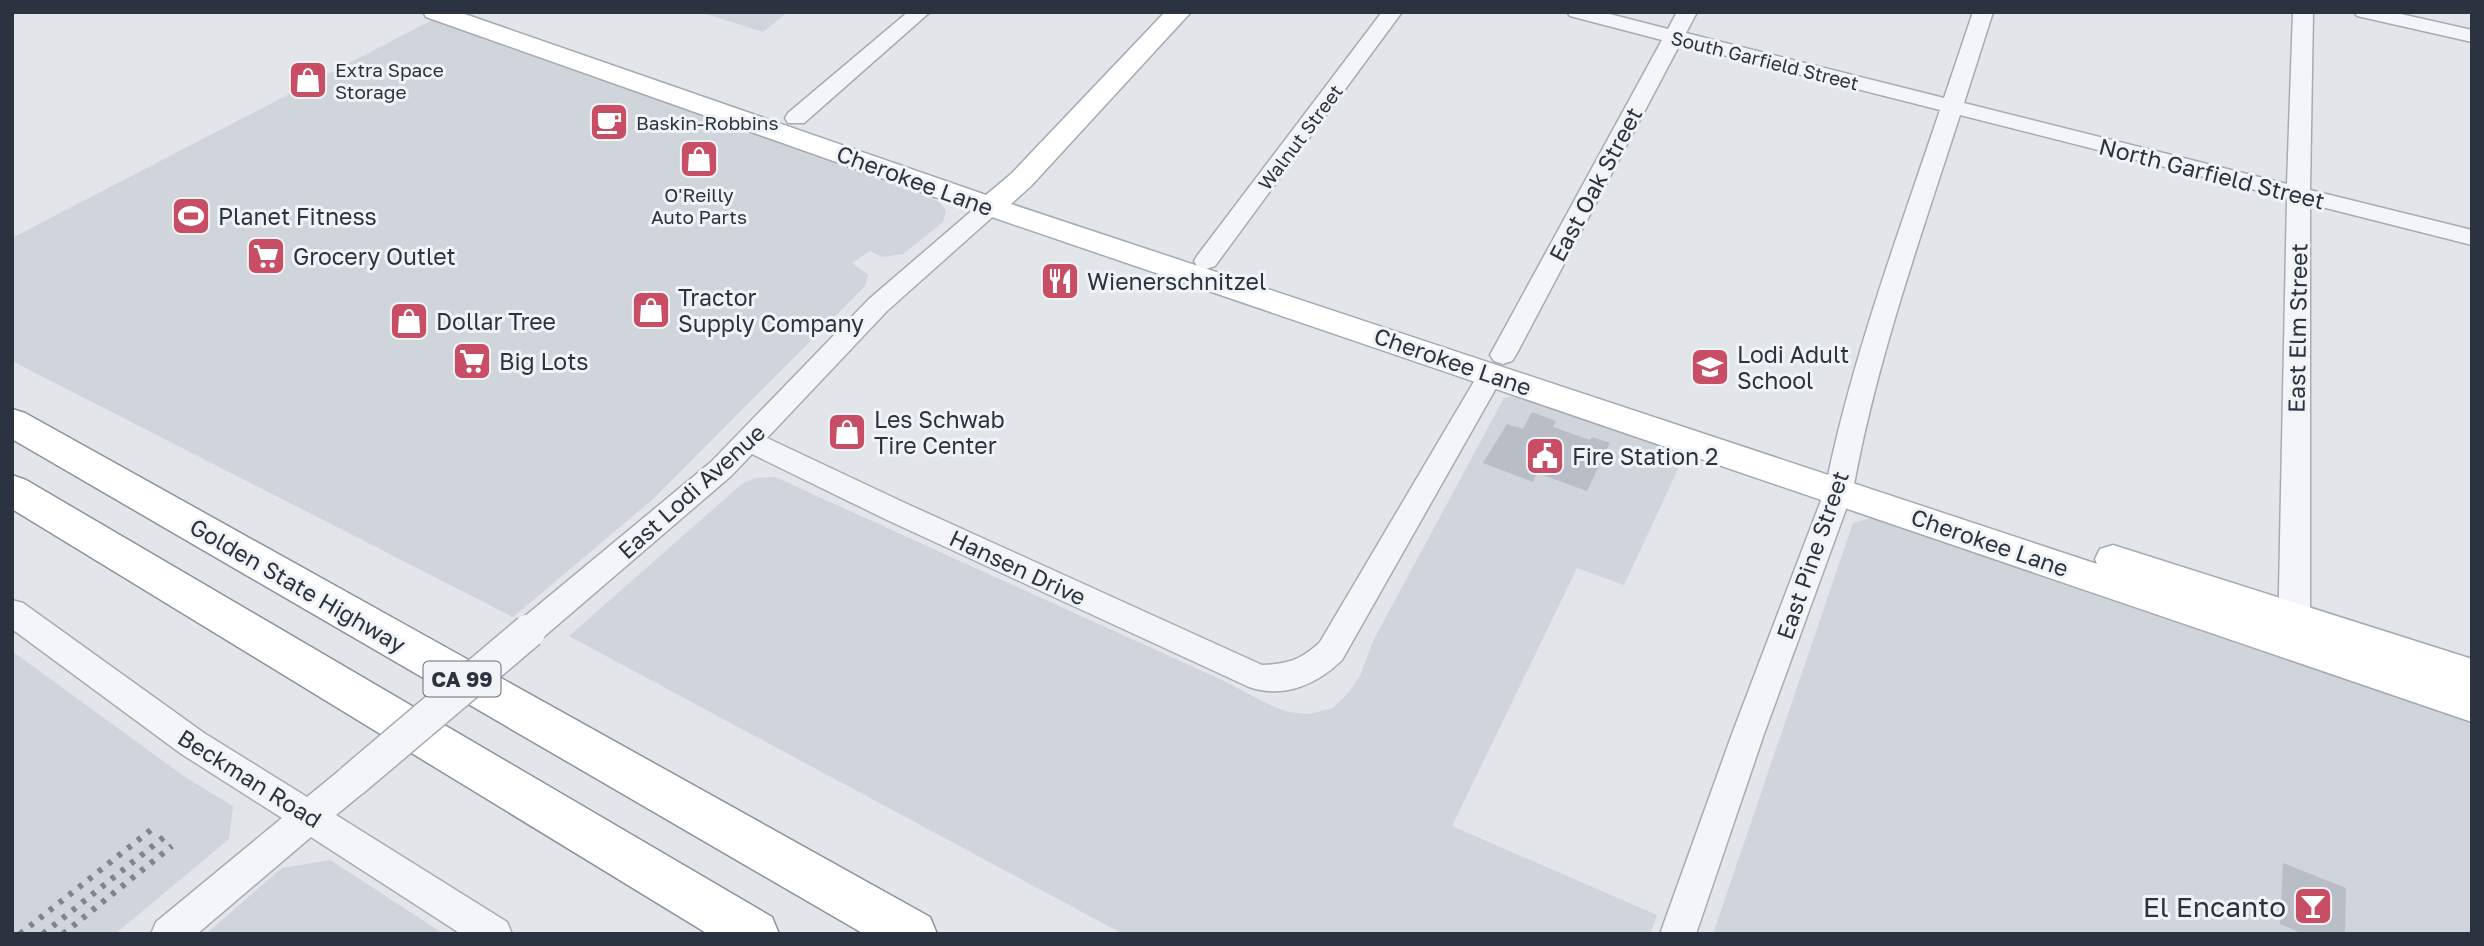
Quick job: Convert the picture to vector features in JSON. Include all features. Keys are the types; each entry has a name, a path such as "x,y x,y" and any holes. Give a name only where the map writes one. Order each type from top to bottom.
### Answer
{"highway":[{"name":"Golden State Highway","path":"12,422 912,934"},
{"name":"CA 99","path":"12,490 754,934"}],"main road":[{"name":"Cherokee Lane","path":"435,12 2294,631 2472,705"},
{"name":"Cherokee Lane","path":"484,12 796,118 999,199 1206,261 1497,364"},
{"name":"East Lodi Avenue","path":"999,199 1179,12"},
{"name":"Cherokee Lane","path":"2294,631 2472,676"}],"street":[{"path":"796,118 920,12"},
{"name":"Walnut Street","path":"1206,261 1392,12"},
{"name":"South Garfield Street","path":"1577,12 1952,107"},
{"name":"East Oak Street","path":"1290,678 1313,670 1331,651 1497,364 1687,12"},
{"name":"East Pine Street","path":"1678,934 1841,479 1879,329 1983,12"},
{"name":"East Elm Street","path":"2294,631 2298,195 2303,12"},
{"path":"2364,12 2472,36"},
{"name":"North Garfield Street","path":"1952,107 2472,238"},
{"name":"East Lodi Avenue","path":"169,934 690,497 750,441 877,304 999,199"},
{"name":"Hansen Drive","path":"750,441 895,511 1260,678 1290,678"},
{"name":"Beckman Road","path":"12,611 192,743 494,934"}],"shaded area":[{"path":"700,12 788,12 763,32"},
{"path":"434,19 938,201 946,210 943,222 903,254 882,257 870,251 852,263 868,275 865,286 652,500 513,617 12,361 12,238"},
{"path":"1514,396 1685,454 1624,585 1577,568 1452,826 1657,915 1650,934 1123,934 569,636 743,483 756,478 775,477 1224,681 1270,705 1288,712 1310,714 1333,708 1360,676 1373,641 1504,398"},
{"path":"1874,517 2472,718 2472,934 1713,934 1853,523"},
{"path":"12,651 185,777 233,806 229,839 115,934 12,934"},
{"path":"330,860 444,934 206,934 282,868"}],"building":[{"name":"Fire Station 2","path":"1532,412 1556,421 1553,427 1590,440 1592,437 1610,443 1587,491 1537,473 1533,482 1483,463 1507,424 1523,429"},
{"name":"El Encanto","path":"2283,863 2346,888 2345,934 2303,934 2280,924"}],"railway":[{"path":"20,934 152,829"},
{"path":"43,934 164,837"},
{"path":"63,934 172,846"}],"place":[{"name":"Extra Space Storage","path":"308,80"},
{"name":"Baskin-Robbins","path":"609,122"},
{"name":"O'Reilly Auto Parts","path":"699,159"},
{"name":"Planet Fitness","path":"191,216"},
{"name":"Grocery Outlet","path":"266,256"},
{"name":"Wienerschnitzel","path":"1060,281"},
{"name":"Tractor Supply Company","path":"651,310"},
{"name":"Dollar Tree","path":"409,321"},
{"name":"Big Lots","path":"472,361"},
{"name":"Lodi Adult School","path":"1710,367"},
{"name":"Les Schwab Tire Center","path":"847,432"},
{"name":"Fire Station 2","path":"1545,456"},
{"name":"El Encanto","path":"2313,906"}]}
